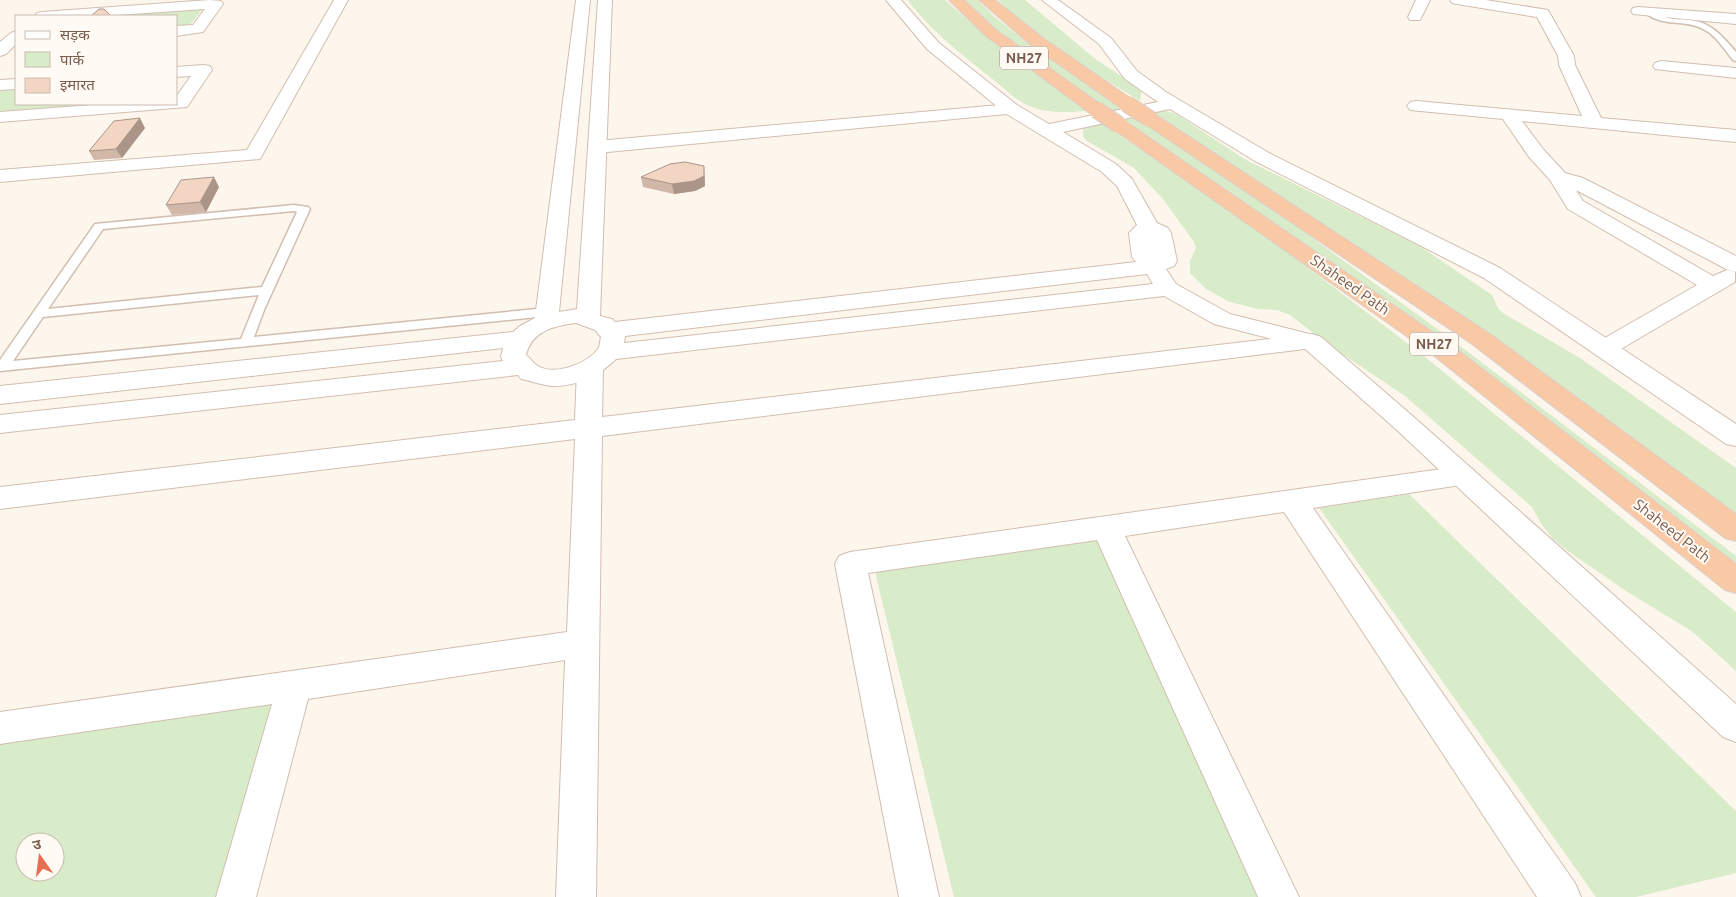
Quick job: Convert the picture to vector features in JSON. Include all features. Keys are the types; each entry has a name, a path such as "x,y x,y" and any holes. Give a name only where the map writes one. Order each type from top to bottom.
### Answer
{"highway":[{"name":"Shaheed Path","path":"956,0 991,33 1097,110 1150,119 1481,338 1736,530"},
{"name":"Shaheed Path","path":"986,0 1123,115 1441,349 1736,581"}],"street":[{"path":"41,15 58,0"},
{"path":"0,176 253,155 341,0"},
{"path":"546,317 583,0"},
{"path":"588,318 605,0"},
{"path":"893,0 933,46 1011,109 1108,168 1125,184 1149,227 1160,233 1166,261 1161,278"},
{"path":"1049,0 1105,41 1132,75 1173,104 1262,157 1492,274 1736,437"},
{"path":"1415,17 1423,0"},
{"path":"1457,0 1543,14 1566,56 1567,65 1594,122"},
{"path":"55,15 216,4 198,29 178,31"},
{"path":"1644,11 1736,19"},
{"path":"1661,66 1736,73"},
{"path":"178,72 204,70 181,103 178,103"},
{"path":"0,85 15,84"},
{"path":"1047,130 1173,104"},
{"path":"0,117 159,105"},
{"path":"1416,106 1736,136"},
{"path":"597,147 1011,109"},
{"path":"1508,114 1536,153 1558,177 1575,205 1713,285"},
{"path":"1558,177 1576,182 1736,265"},
{"path":"1605,348 1736,271"},
{"path":"0,424 519,367 534,375 550,377 573,375 604,350 1161,278 1222,318 1312,342 1463,476 1736,726"},
{"path":"519,367 514,357 515,344 524,334 546,317 588,318 607,326 589,428 576,897"},
{"path":"0,395 520,339"},
{"path":"0,498 1312,342"},
{"path":"919,897 850,564 1463,476"},
{"path":"1292,501 1560,897"},
{"path":"1106,527 1279,897"},
{"path":"0,728 583,644"},
{"path":"236,897 294,686"}],"lane":[{"path":"1644,11 1662,20 1703,25 1736,58"},
{"path":"1,367 96,229 103,224 294,208 304,209 267,290 246,342"},
{"path":"37,314 267,290"},
{"path":"1,367 246,342 546,317"}],"green space":[{"path":"908,0 945,0 995,44 1087,111 1058,112 1036,109 1020,101 949,44 927,23"},
{"path":"965,0 977,0 1034,48 1278,213 1451,339 1736,556 1736,576 982,20"},
{"path":"998,0 1025,0 1094,58 1142,90 1140,101 1048,42 1013,15"},
{"path":"206,5 189,26 178,27 178,15 68,14"},
{"path":"15,85 15,105 87,105 0,111 0,86"},
{"path":"1150,110 1163,110 1176,114 1246,160 1418,245 1492,295 1498,308 1503,313 1580,358 1736,468 1736,528 1304,214"},
{"path":"1099,121 1261,232 1424,356 1736,612 1736,671 1693,632 1626,591 1553,539 1542,525 1532,507 1405,396 1326,343 1290,315 1277,310 1258,309 1230,302 1206,289 1190,273 1190,261 1196,248 1194,242 1163,199 1134,168 1083,137 1083,128"},
{"path":"1409,494 1736,811 1736,873 1636,897 1596,897 1319,508"},
{"path":"1101,536 1265,897 954,897 874,568"},
{"path":"281,698 225,897 0,897 0,739"}],"building":[{"path":"99,9 104,9 110,15 92,15"},
{"path":"140,118 116,149 89,151 114,121"},
{"path":"685,162 704,166 704,176 694,181 672,184 641,177 670,164"},
{"path":"214,177 200,202 166,205 181,180"}]}
